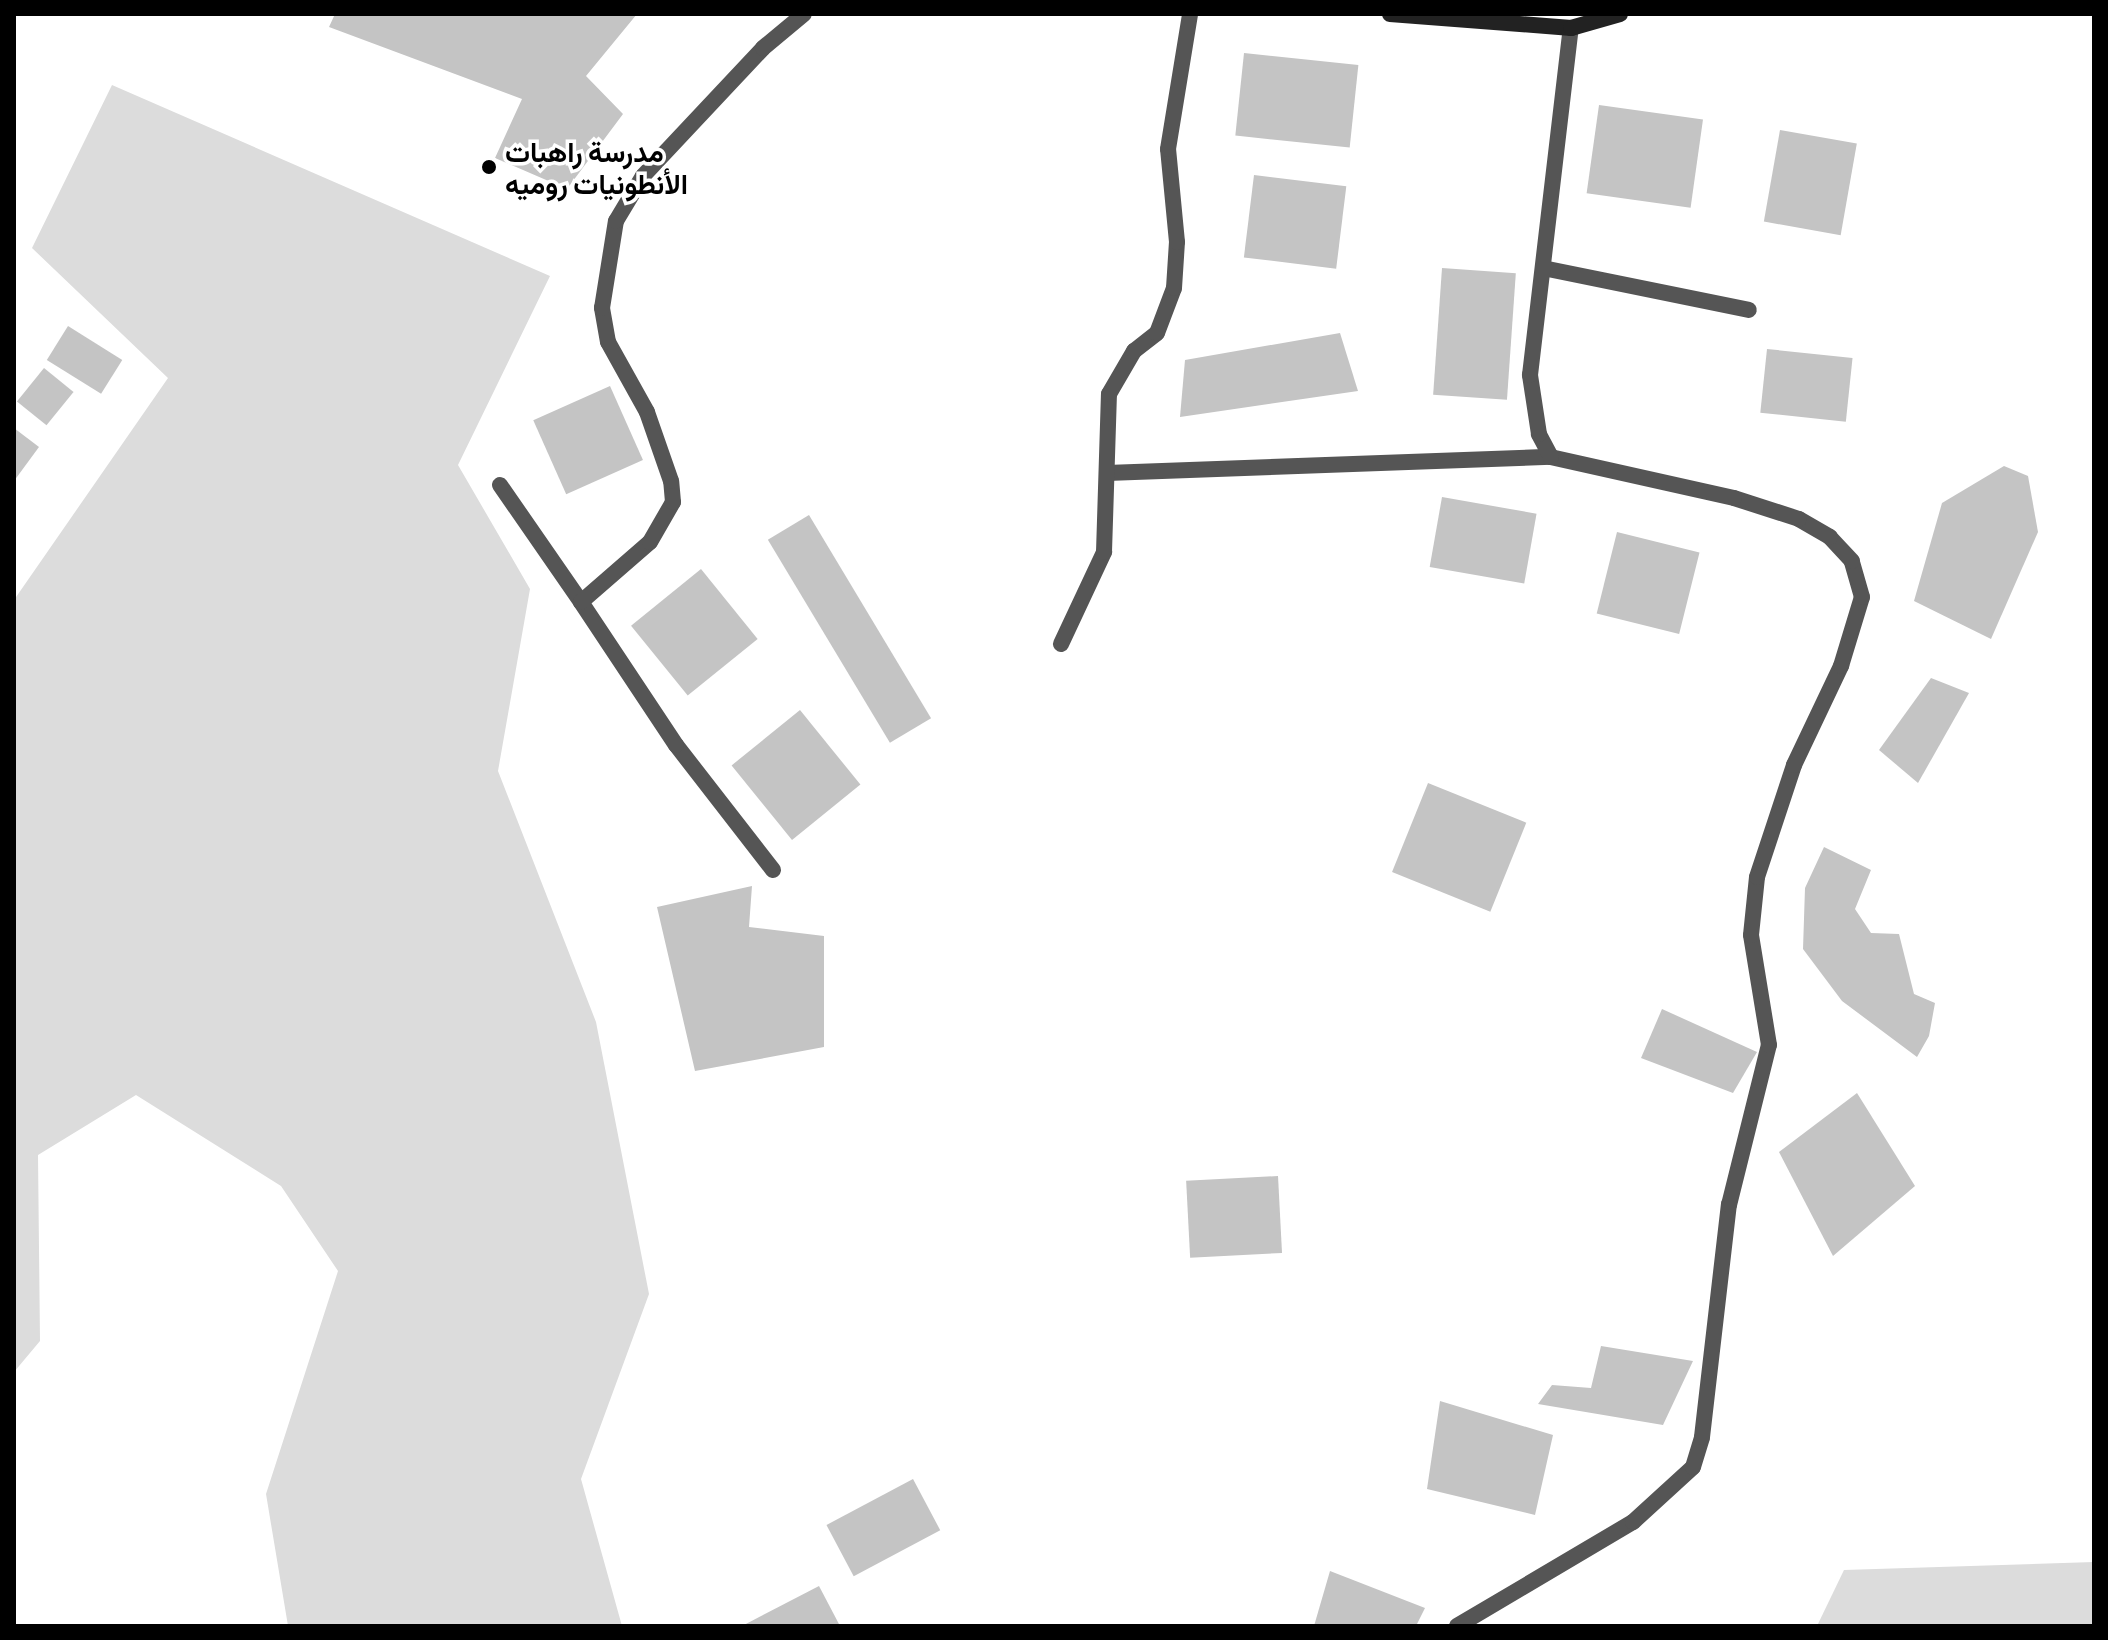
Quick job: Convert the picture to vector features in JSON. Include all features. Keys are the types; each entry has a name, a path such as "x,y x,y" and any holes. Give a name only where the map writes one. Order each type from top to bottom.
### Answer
{"street":[{"path":"581,602 650,542 673,502 671,481 647,412 608,342 602,308 616,221 643,176 763,48 804,14"},
{"path":"1061,644 1104,552 1109,394 1134,351 1157,333 1174,288 1177,242 1168,149 1190,14"},
{"path":"1390,14 1571,28 1620,14"},
{"path":"1551,457 1531,409 1543,268 1571,28"},
{"path":"1543,268 1749,310"},
{"path":"1107,473 1551,457 1734,498 1799,519 1830,537 1852,561 1862,597 1841,666 1794,765 1757,877 1751,935 1769,1045 1729,1205 1702,1437 1693,1467 1676,1487 1633,1522 1457,1626"},
{"path":"500,485 676,745 773,870"}],"shaded area":[{"path":"112,85 550,276 458,465 530,589 498,771 596,1022 649,1294 581,1479 622,1626 288,1626 266,1494 338,1271 281,1186 136,1095 38,1155 40,1341 14,1372 14,600 168,378 32,248"},
{"path":"2094,1562 2094,1626 1817,1626 1844,1570"}],"building":[{"path":"335,14 637,14 586,76 623,114 567,189 495,158 522,99 329,27"},
{"path":"1244,53 1358,65 1350,148 1235,136"},
{"path":"1599,105 1703,120 1691,208 1587,193"},
{"path":"1780,130 1857,144 1841,235 1764,222"},
{"path":"1254,175 1346,186 1336,269 1244,257"},
{"path":"1442,268 1516,273 1507,400 1433,395"},
{"path":"68,326 122,360 101,394 47,360"},
{"path":"1340,333 1358,391 1180,417 1185,360"},
{"path":"1767,349 1853,358 1846,422 1760,413"},
{"path":"44,368 74,392 46,425 17,401"},
{"path":"610,386 643,460 566,494 533,420"},
{"path":"14,428 39,447 14,481"},
{"path":"2004,466 2028,476 2038,532 1991,639 1914,601 1942,503"},
{"path":"1442,497 1537,514 1524,584 1430,567"},
{"path":"809,515 931,718 890,743 768,540"},
{"path":"1617,532 1699,553 1679,634 1597,614"},
{"path":"701,569 758,639 688,696 631,626"},
{"path":"1931,678 1969,693 1918,783 1879,750"},
{"path":"800,710 860,785 792,840 732,765"},
{"path":"1428,783 1526,823 1490,912 1392,872"},
{"path":"1824,847 1871,870 1855,909 1871,933 1899,934 1914,994 1935,1003 1929,1036 1917,1057 1842,1001 1803,949 1805,888"},
{"path":"752,886 749,927 824,936 824,1047 695,1071 657,907"},
{"path":"1662,1009 1757,1052 1733,1093 1641,1058"},
{"path":"1857,1093 1915,1186 1833,1256 1779,1152"},
{"path":"1278,1176 1282,1253 1190,1258 1186,1181"},
{"path":"1601,1346 1693,1361 1663,1425 1538,1404 1552,1385 1591,1388"},
{"path":"1440,1401 1553,1435 1535,1515 1427,1489"},
{"path":"913,1479 940,1530 854,1576 826,1525"},
{"path":"1330,1571 1425,1608 1416,1626 1314,1626"},
{"path":"819,1586 840,1626 742,1626"}],"place":[{"name":"مدرسة راهبات الأنطونيات روميه","path":"489,167"}]}
